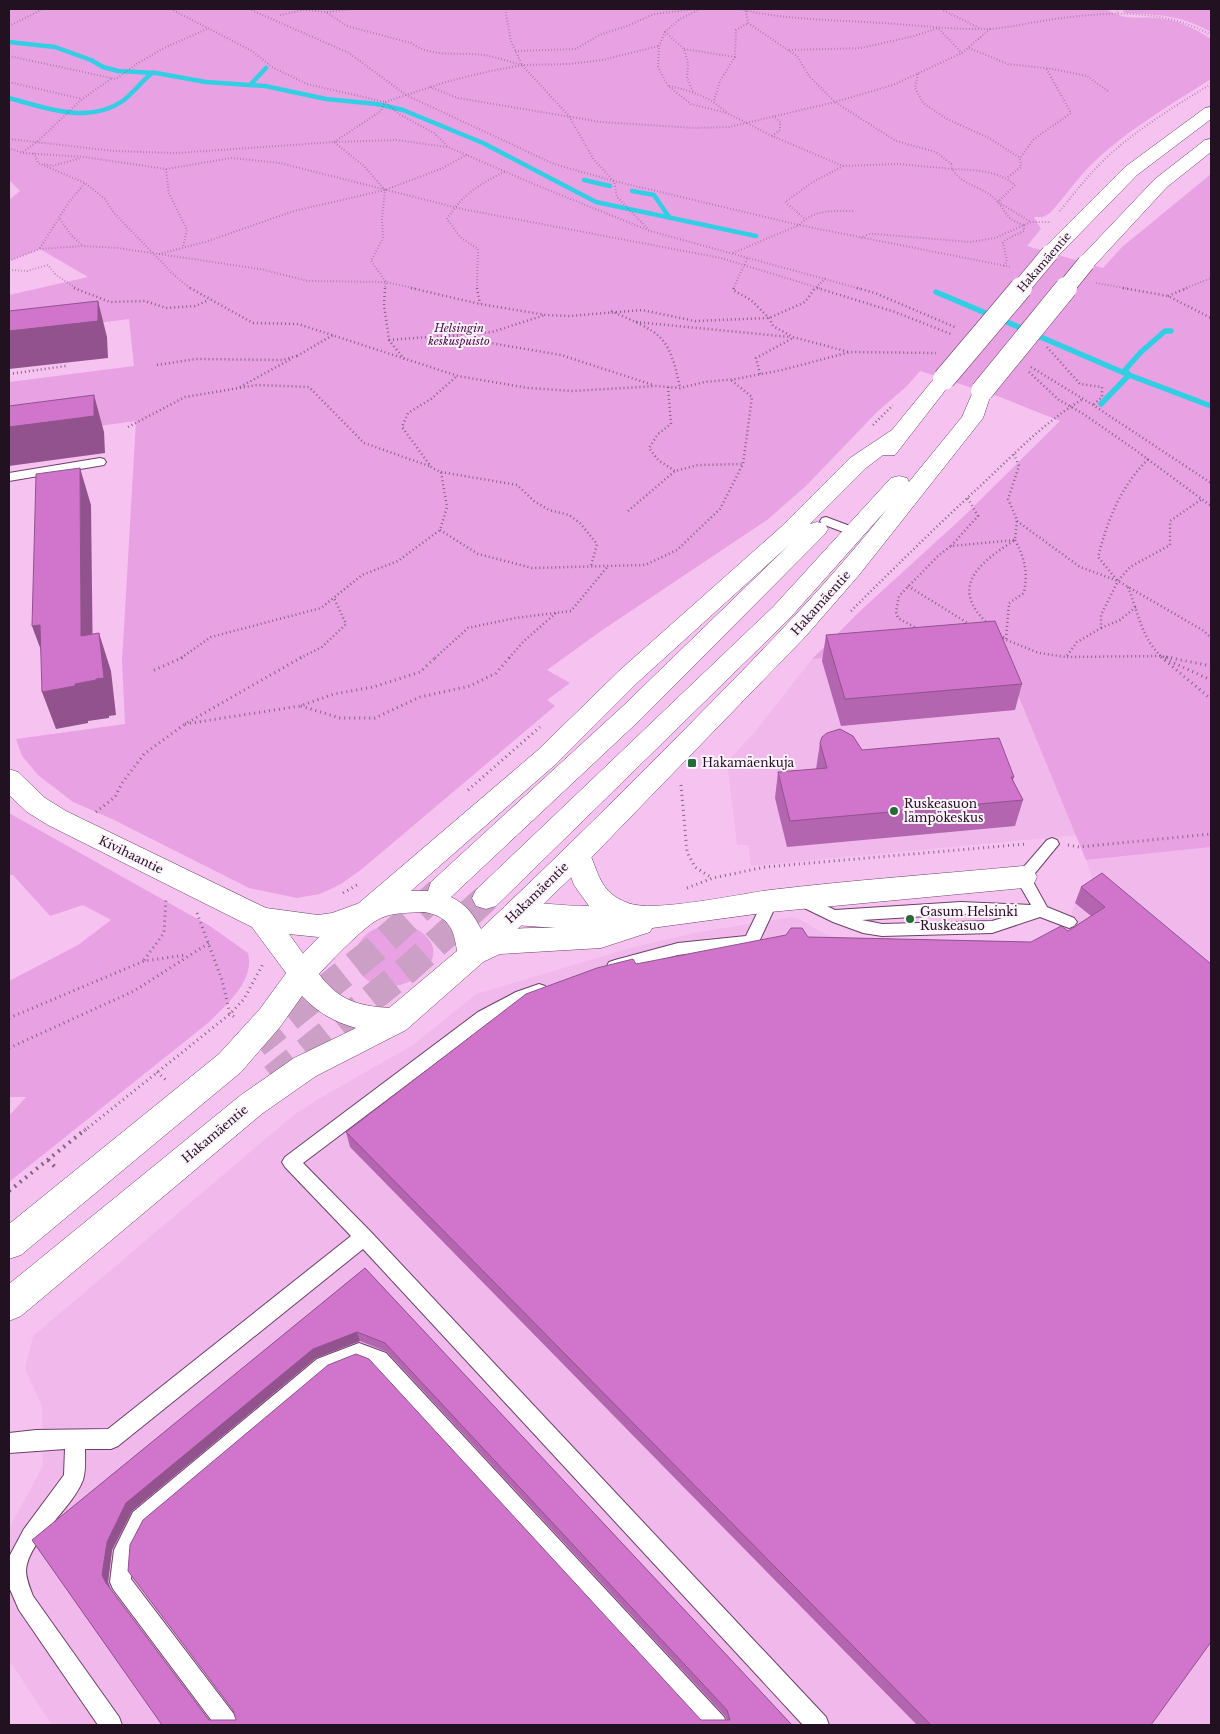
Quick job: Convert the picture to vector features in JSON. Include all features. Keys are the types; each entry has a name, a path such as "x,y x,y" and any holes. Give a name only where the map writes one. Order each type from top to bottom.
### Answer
{"main road":[{"name":"Hakamäentie","path":"442,897 752,597 826,521 1050,253 1094,206 1132,171 1172,139 1211,112"},
{"name":"Hakamäentie","path":"486,898 781,613 891,493 960,411 982,391 1086,263 1161,183 1211,144"},
{"name":"Hakamäentie","path":"9,1306 260,1098 304,1067 396,1020 472,955 577,855 796,631 851,570 972,418 982,391"},
{"name":"Hakamäentie","path":"9,1244 230,1063 270,1018 302,973 328,946 548,757 629,676 789,532 858,463 898,435"},
{"name":"Kivihaantie","path":"9,779 36,805 57,818 262,919 318,926 334,924 392,903 442,897 515,914"},
{"path":"577,855 586,884 594,895 607,906 625,915"},
{"path":"515,914 571,918 625,915 657,917 770,900 1023,877"},
{"path":"442,897 467,926 471,938 472,955 495,943 515,940 601,937 628,929 657,917"},
{"name":"Kivihaantie","path":"262,919 323,1000 338,1010 354,1016 396,1020"}],"lane":[{"path":"9,477 100,462"},
{"path":"826,521 854,532"},
{"path":"1052,844 1023,877 1042,911 1069,922"},
{"path":"798,898 833,916 863,927 882,930 992,927 1042,911"},
{"path":"596,972 678,949 751,942 770,900"},
{"path":"550,988 522,997 484,1017 291,1162 364,1237 818,1725"},
{"path":"9,1443 36,1440 111,1439 364,1237"},
{"path":"228,1725 120,1582 124,1550 140,1519 324,1365 359,1352 380,1359 716,1725"},
{"path":"75,1440 73,1478 55,1507 29,1539 21,1553 16,1569 17,1583 26,1603 111,1725"}],"path":[{"path":"9,26 43,9"},
{"path":"126,9 147,9"},
{"path":"172,9 252,51 272,67 307,84 385,102 399,114 434,133 448,147"},
{"path":"249,9 349,53 406,95 554,164 614,181 799,225 1012,268"},
{"path":"280,15 304,10 326,12 354,9"},
{"path":"505,9 515,51 522,65 569,116 594,160 614,181 617,197 650,231"},
{"path":"515,51 576,48 598,35 627,26 654,14 696,9"},
{"path":"700,9 680,18 665,32 659,46 658,67 668,86 691,104 727,113 772,136 843,166"},
{"path":"739,9 831,20 979,29 1056,19 1144,14 1179,20 1198,27 1211,35"},
{"path":"942,9 962,18 979,29"},
{"path":"1117,9 1118,15"},
{"path":"746,11 748,24 797,56 818,86 835,102 896,141 936,152 951,164 955,174 974,189 991,195 998,202 1031,222"},
{"path":"326,12 347,26 411,43 418,48 435,52 485,55 522,65"},
{"path":"714,100 720,81 735,57 736,30 748,24"},
{"path":"9,56 111,79 119,78 140,62 198,32 210,28"},
{"path":"789,50 860,48 914,36 938,28"},
{"path":"938,28 962,54"},
{"path":"430,87 458,98 601,122 695,128 729,127 835,102 893,85 962,54 990,29"},
{"path":"665,32 684,49 688,63 688,78 693,91"},
{"path":"334,142 381,111 385,102 449,81 522,65 586,62 659,46"},
{"path":"969,48 1008,64 1046,68 1087,76 1108,91"},
{"path":"684,49 735,57"},
{"path":"1008,177 1021,167 1020,158 1034,140 1071,113 1046,68"},
{"path":"918,74 915,88 923,103 947,119 989,138 1020,158"},
{"path":"22,153 38,141 82,99 111,79"},
{"path":"9,82 82,99"},
{"path":"668,86 693,91 714,100 727,113"},
{"path":"772,136 780,130 780,122 773,116"},
{"path":"9,139 114,151 178,152 396,140 448,147 650,231 875,293 947,323"},
{"path":"334,142 364,166 386,190"},
{"path":"9,148 22,153 84,157 166,169 232,158 280,163 455,207 745,264 917,319 947,332"},
{"path":"34,153 38,163 85,183 105,199 114,213 175,276 196,293 209,300 253,323 298,324 458,376 528,388 573,392 656,386 680,388 705,382 730,380 760,374 850,352 880,351"},
{"path":"38,163 41,154"},
{"path":"156,255 205,242 294,211 386,190 443,168 468,154"},
{"path":"38,163 52,166 84,157"},
{"path":"804,218 785,202 813,182 843,166 898,164 980,170 1008,177 1015,185 998,202"},
{"path":"166,169 166,186 175,209 187,230 182,247"},
{"path":"480,304 476,283 478,249 460,237 447,218 459,200 480,184 506,171"},
{"path":"40,249 69,202 85,183"},
{"path":"386,190 382,219 382,238 371,261 386,282 384,305 389,340 404,360"},
{"path":"998,202 1006,216 1024,225"},
{"path":"732,253 799,225 804,218 824,211 854,212"},
{"path":"60,219 71,236 83,246"},
{"path":"860,238 868,234 876,234 970,242 995,238 1031,222 1051,222"},
{"path":"1004,266 1007,260 1003,243 1005,240 1024,231 1024,225"},
{"path":"9,261 40,249 83,246 118,248 260,269 308,281 386,282 480,304 546,315 569,316 610,311 642,310 695,321 769,318 805,302 816,286 826,278"},
{"path":"748,258 733,290 751,300 769,318 773,326 793,337"},
{"path":"9,270 27,271 48,265 56,275 74,288 110,302 145,301 166,308 195,306 209,300"},
{"path":"1168,296 1211,278"},
{"path":"1092,282 1168,296 1211,318"},
{"path":"610,311 636,322 666,341 675,364 680,388"},
{"path":"389,340 492,332 546,315"},
{"path":"636,322 793,337 850,352"},
{"path":"237,388 333,335"},
{"path":"450,336 561,355 656,386"},
{"path":"760,374 756,358 793,337"},
{"path":"1045,345 1080,384 1102,387 1102,397 1093,405"},
{"path":"158,364 196,359 282,360 297,356"},
{"path":"9,374 66,366"},
{"path":"1029,366 1093,405 1211,483"},
{"path":"1025,369 1068,406 1082,413 1148,459 1211,506"},
{"path":"432,468 402,427 408,413 431,399 458,376"},
{"path":"440,530 478,554 532,568 645,565 677,550 720,509 743,464 752,396 730,380"},
{"path":"128,427 185,397 257,385 309,387 364,444 441,472 517,485 534,501 549,510 569,515 580,523 597,544 591,566"},
{"path":"668,387 671,424 658,434 649,448 658,460 675,472"},
{"path":"852,611 967,497 1068,406 1083,399"},
{"path":"1006,639 1009,603 1024,593 1028,573 1024,556 1015,540 1017,520 1008,499 1019,466 1014,454"},
{"path":"1118,581 1098,557 1110,512 1133,474 1148,459"},
{"path":"628,511 675,472 698,466 743,464"},
{"path":"154,670 184,657 211,637 321,608 362,575 398,561 440,530 447,507 441,472"},
{"path":"920,630 897,618 896,614 900,603 899,596 938,556 951,546 978,516 967,497"},
{"path":"1101,628 1101,616 1118,581 1130,567 1170,545 1170,521 1202,499"},
{"path":"1017,520 1080,567 1118,581 1204,631 1211,638"},
{"path":"951,546 1015,540"},
{"path":"1006,639 980,616 969,592 970,578 987,557 1015,540"},
{"path":"185,724 300,706 334,694 373,687 420,672 468,628 515,618 571,611 608,566"},
{"path":"908,586 974,627 966,629"},
{"path":"1127,586 1136,607 1139,624 1160,656 1211,699"},
{"path":"90,817 115,797 122,783 144,754 185,724 322,647 346,624 334,598"},
{"path":"1066,656 1077,642 1101,628 1120,620 1136,607"},
{"path":"300,706 340,718 376,718 420,697 470,686 496,673 524,641 556,613"},
{"path":"992,635 1040,653 1066,656 1160,656 1211,666"},
{"path":"1160,656 1211,680"},
{"path":"681,785 687,852 695,867 713,878"},
{"path":"682,890 713,878 765,867 1023,844 1079,846 1211,834"},
{"path":"144,961 164,933 166,892"},
{"path":"194,906 222,980 230,1014"},
{"path":"9,1048 134,990 209,943"},
{"path":"9,1018 144,961 188,955"},
{"path":"9,1191 230,1014 244,999 260,968 268,958"},
{"path":"157,1072 166,1081"},
{"path":"48,1160 56,1168"}],"shaded area":[{"path":"996,641 1078,835 751,866 748,845 737,845 727,762 754,733 812,659"},
{"path":"1211,847 1211,1725 52,1725 9,1660 9,1528 43,1466 42,1406 25,1369 33,1336 295,1114 413,1045 476,994 634,947 694,933 792,917 823,933 844,940 934,940 1010,947 1030,946 1063,929 1069,922 1075,903 1096,889 1086,860"}],"green space":[{"name":"Helsingin keskuspuisto","path":"9,9 1109,9 1120,16 1157,18 1179,23 1211,39 1211,79 1114,144 1082,174 1050,213 1043,217 1034,217 1041,229 1027,246 1103,268 1122,247 1211,174 1211,847 1086,860 996,641 812,659 859,612 963,517 1060,421 1000,397 920,371 907,386 877,412 806,486 767,520 601,631 547,670 570,683 547,700 555,706 362,869 341,884 320,894 297,898 249,888 112,819 73,802 38,775 22,756 16,739 125,724 122,661 136,421 9,438 9,382 134,366 129,319 9,334 9,295 88,277 40,249 9,261 9,200 20,191 9,180"},
{"path":"1124,9 1211,9 1211,32 1180,19 1159,15 1126,13 1123,12"},
{"path":"9,813 210,926 248,953 249,963 247,973 238,991 208,1023 9,1182 9,1116 26,1097 9,1097 9,981 78,945 111,920 83,905 50,916 13,875 9,875"},
{"path":"402,923 418,930 429,940 433,947 431,962 420,975 400,985 382,986 368,981 359,971 355,959 357,947 365,935 380,927"}],"building":[{"path":"98,301 98,321 9,331 9,311"},
{"path":"94,395 94,416 9,427 9,406"},
{"path":"80,468 81,636 99,633 104,678 42,692 40,625 32,626 36,474"},
{"path":"995,621 1022,684 845,699 826,635"},
{"path":"840,729 853,736 862,750 999,738 1014,777 1011,777 1023,800 790,821 778,772 827,768 820,743 822,737 827,733"},
{"path":"1102,873 1211,964 1211,1642 1151,1725 931,1725 346,1132 526,994 597,968 633,959 636,964 786,935 791,928 802,928 808,937 1031,942 1061,926 1068,931 1105,907 1081,887"},
{"path":"365,1268 792,1725 162,1725 32,1540","holes":["357,1332 385,1343 727,1710 730,1720 701,1720 369,1359 356,1354 328,1365 143,1520 130,1545 128,1571 233,1710 236,1720 209,1720 106,1583 102,1575 107,1542 126,1503 313,1349"]}],"waterway":[{"path":"9,42 55,47 91,60 103,67 118,71 156,73 206,82 265,86 326,99 377,104 403,110 483,143 596,202 756,236"},
{"path":"251,84 266,68"},
{"path":"9,98 52,110 82,113 96,112 111,108 124,100 152,73"},
{"path":"584,180 610,186"},
{"path":"632,191 654,195 669,217"},
{"path":"936,292 1021,328"},
{"path":"1129,375 1125,370 1141,352 1165,331 1171,331"},
{"path":"1036,335 1129,375"},
{"path":"1101,404 1129,375"},
{"path":"1129,375 1211,406"}],"tunnel":[{"path":"256,1044 375,949 441,890"},
{"path":"273,1078 408,969 486,898"}],"place":[{"name":"Hakamäenkuja","path":"692,763"},
{"name":"Ruskeasuon lämpökeskus","path":"894,811"},
{"name":"Gasum Helsinki Ruskeasuo","path":"910,919"}]}
